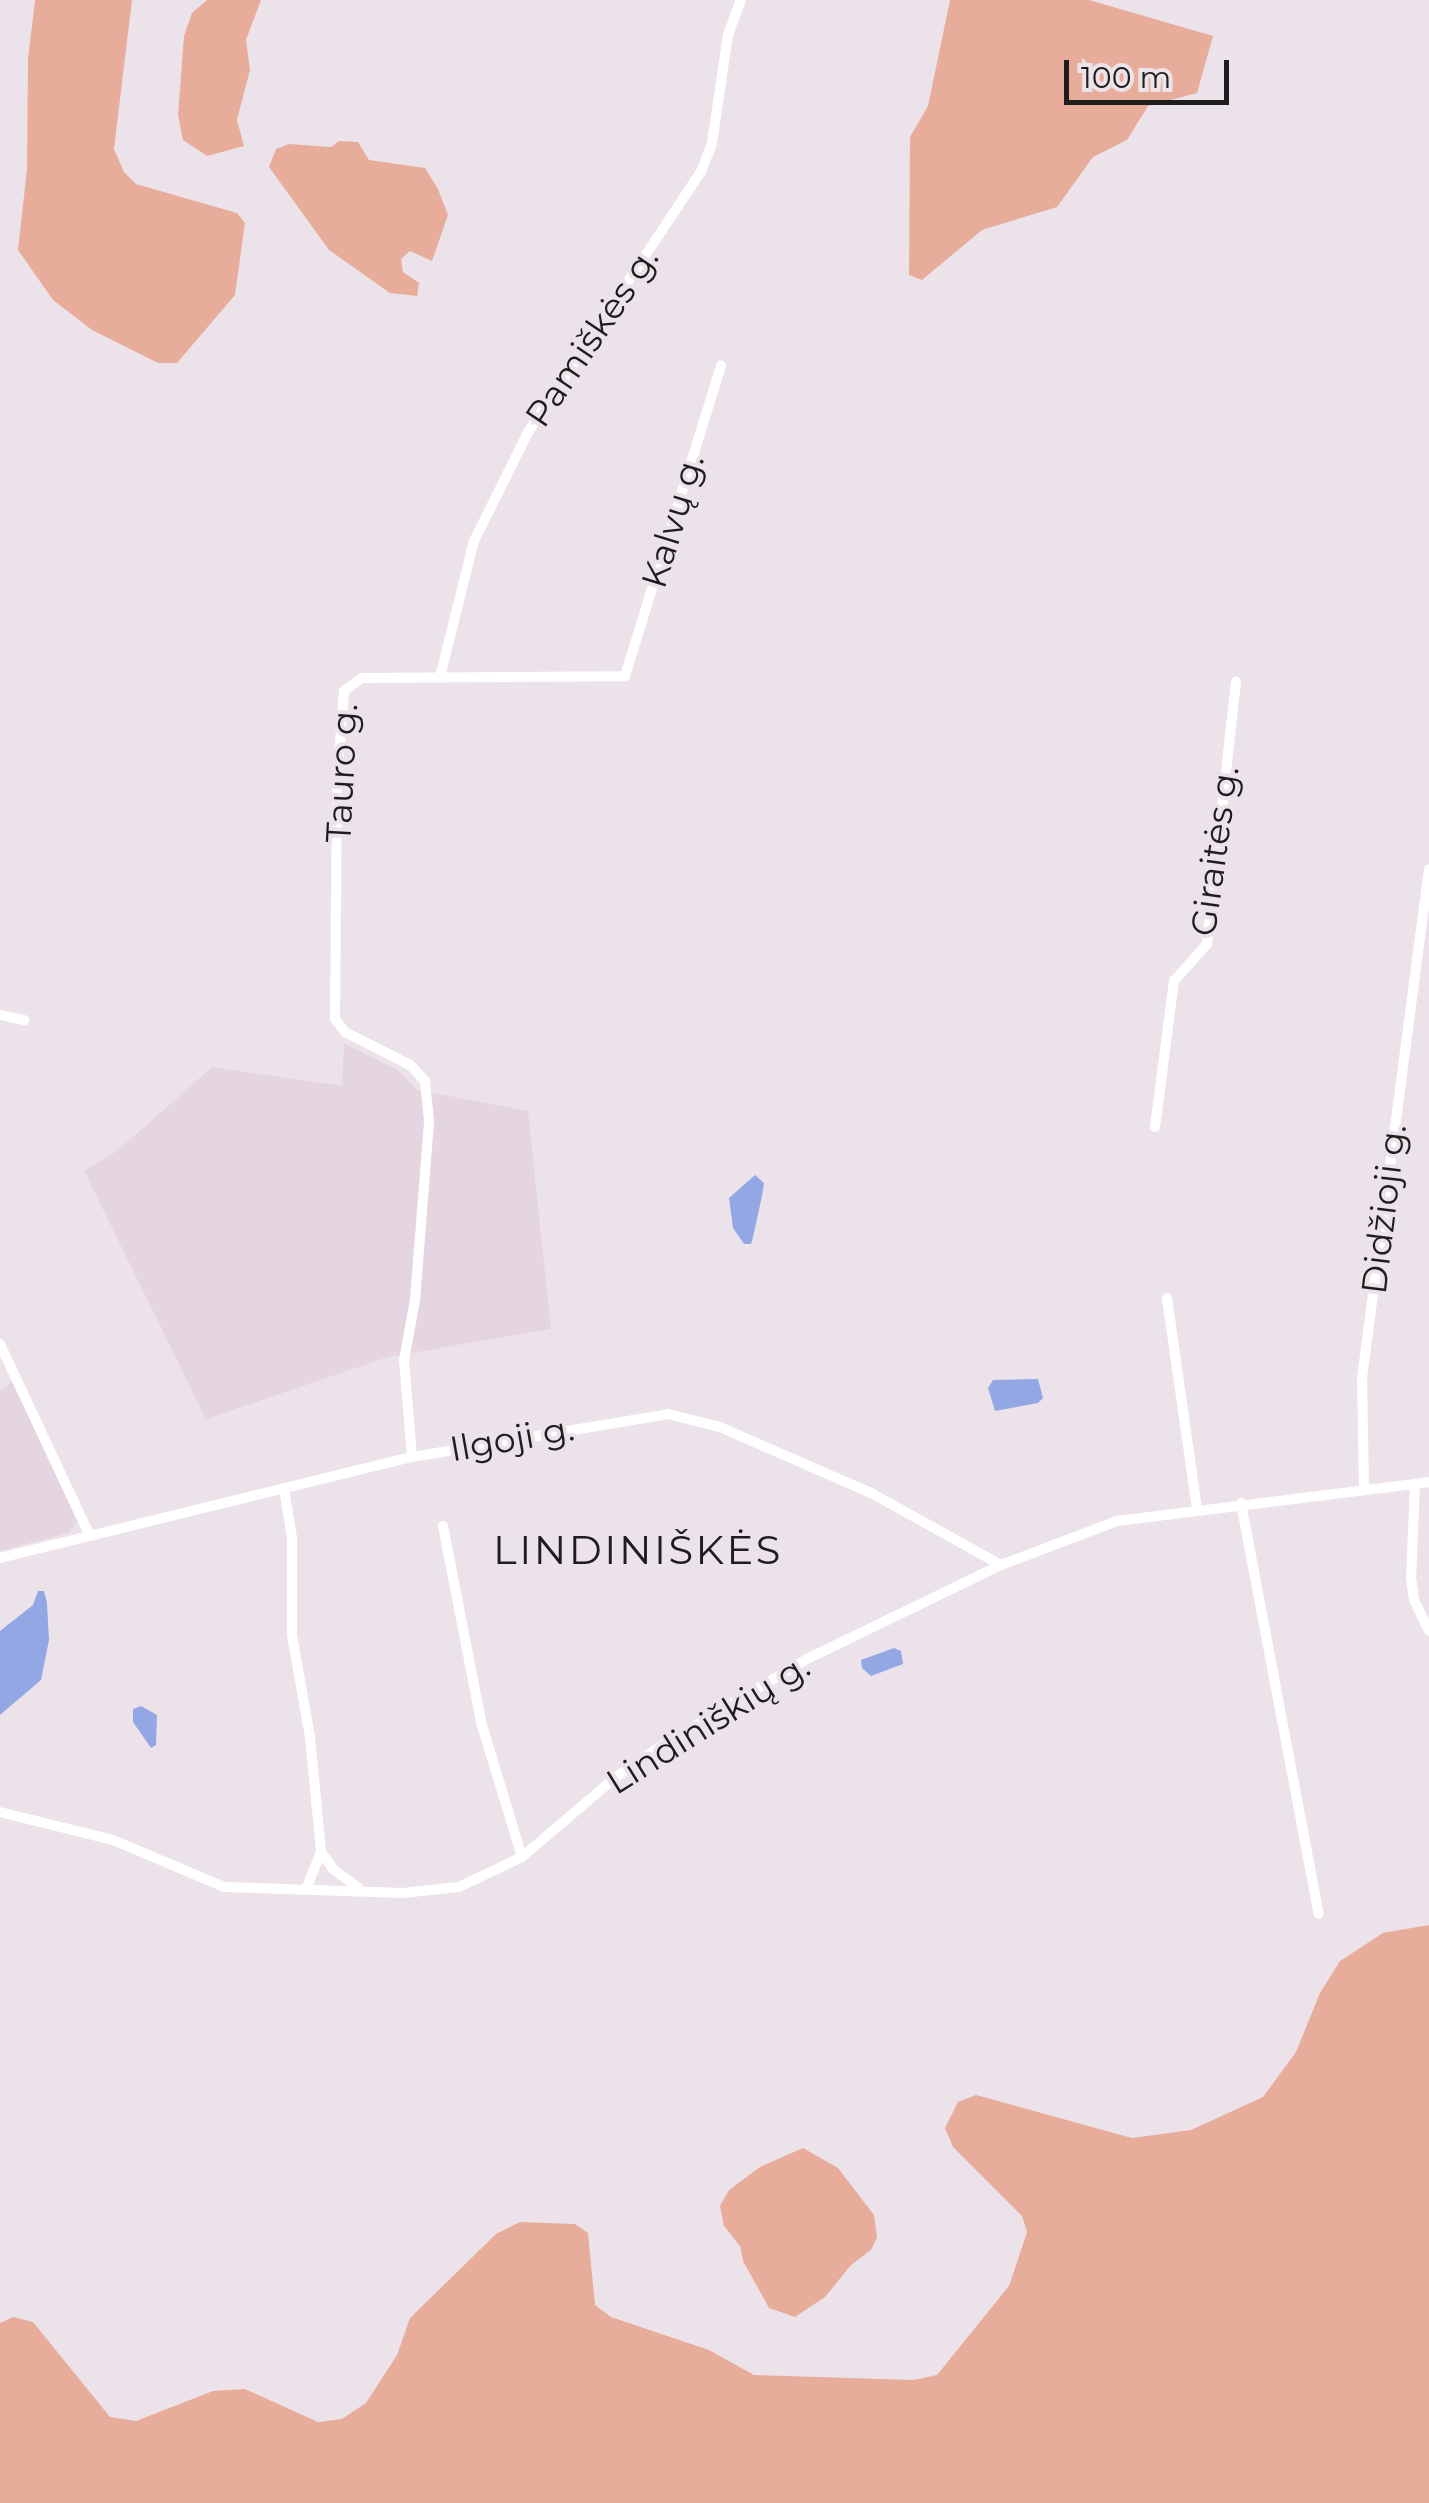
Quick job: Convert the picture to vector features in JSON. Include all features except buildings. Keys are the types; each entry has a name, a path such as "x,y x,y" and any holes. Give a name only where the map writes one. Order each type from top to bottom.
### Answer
{"street":[{"name":"Pamiškės g.","path":"440,678 474,541 528,432 700,172 712,143 728,35 742,0"},
{"name":"Kalvų g.","path":"625,676 721,366"},
{"name":"Tauro g.","path":"412,1457 404,1360 415,1300 429,1122 425,1081 410,1064 345,1032 334,1019 337,780 344,691 362,678 625,676"},
{"name":"Giraitės g.","path":"1155,1127 1174,980 1207,944 1236,682"},
{"name":"Didžioji g.","path":"1364,1490 1362,1378 1429,869"},
{"path":"0,1015 24,1020"},
{"path":"1167,1298 1197,1508"},
{"path":"0,1344 90,1536"},
{"name":"Ilgoji g.","path":"0,1558 412,1457 644,1415 686,1416 872,1494 1002,1565"},
{"name":"Lindiniškių g.","path":"0,1812 113,1840 224,1887 359,1888 403,1893 458,1887 522,1857 648,1753 807,1659 1002,1565 1118,1521 1241,1502 1429,1482"},
{"path":"1415,1484 1411,1578 1414,1600 1429,1631"},
{"path":"284,1488 292,1538 292,1636 314,1771 321,1852 306,1889"},
{"path":"1241,1502 1319,1914"},
{"path":"443,1526 481,1722 522,1857"},
{"path":"321,1852 334,1870 359,1888"}],"shaded area":[{"path":"35,0 132,0 114,149 124,172 136,184 237,213 245,223 235,295 177,363 158,363 92,330 53,300 18,250 27,169 28,59"},
{"path":"207,0 261,0 246,40 250,70 237,120 244,146 207,156 183,140 178,115 184,36 192,13"},
{"path":"950,0 1089,0 1213,36 1197,93 1148,106 1127,140 1093,157 1057,207 982,230 922,280 909,275 910,137 928,106"},
{"path":"339,141 358,142 369,160 425,168 438,189 448,215 432,261 410,251 401,259 403,272 419,283 417,296 390,293 329,250 269,167 276,149 289,144 331,147"},
{"path":"344,1043 398,1070 417,1090 528,1111 551,1329 388,1357 206,1419 84,1171 117,1151 212,1067 342,1086"},
{"path":"13,1381 78,1522 68,1533 0,1551 0,1391"},
{"path":"1429,1925 1429,2503 0,2503 0,2323 13,2317 33,2322 110,2417 136,2421 213,2391 245,2389 318,2422 342,2419 366,2403 397,2355 410,2318 496,2234 520,2222 575,2224 588,2233 595,2305 611,2317 709,2350 754,2375 914,2380 937,2375 1009,2286 1027,2232 1022,2216 953,2147 945,2128 958,2102 976,2095 1132,2138 1191,2130 1263,2097 1296,2052 1320,1993 1340,1961 1383,1933"},
{"path":"803,2148 838,2168 874,2215 877,2238 871,2250 851,2265 825,2297 795,2317 769,2308 743,2261 740,2246 724,2226 720,2206 729,2190 760,2167"}],"water":[{"path":"755,1175 764,1183 762,1196 751,1244 744,1244 733,1228 729,1198"},
{"path":"1038,1379 1043,1398 1038,1403 995,1411 988,1388 993,1380"},
{"path":"38,1591 44,1591 47,1603 49,1640 41,1680 0,1715 0,1631 33,1605"},
{"path":"894,1648 901,1651 903,1664 871,1676 862,1668 861,1660"},
{"path":"141,1706 157,1715 156,1745 151,1748 133,1722 133,1709"}],"district":[{"name":"LINDINIŠKĖS","path":"638,1550"}]}
